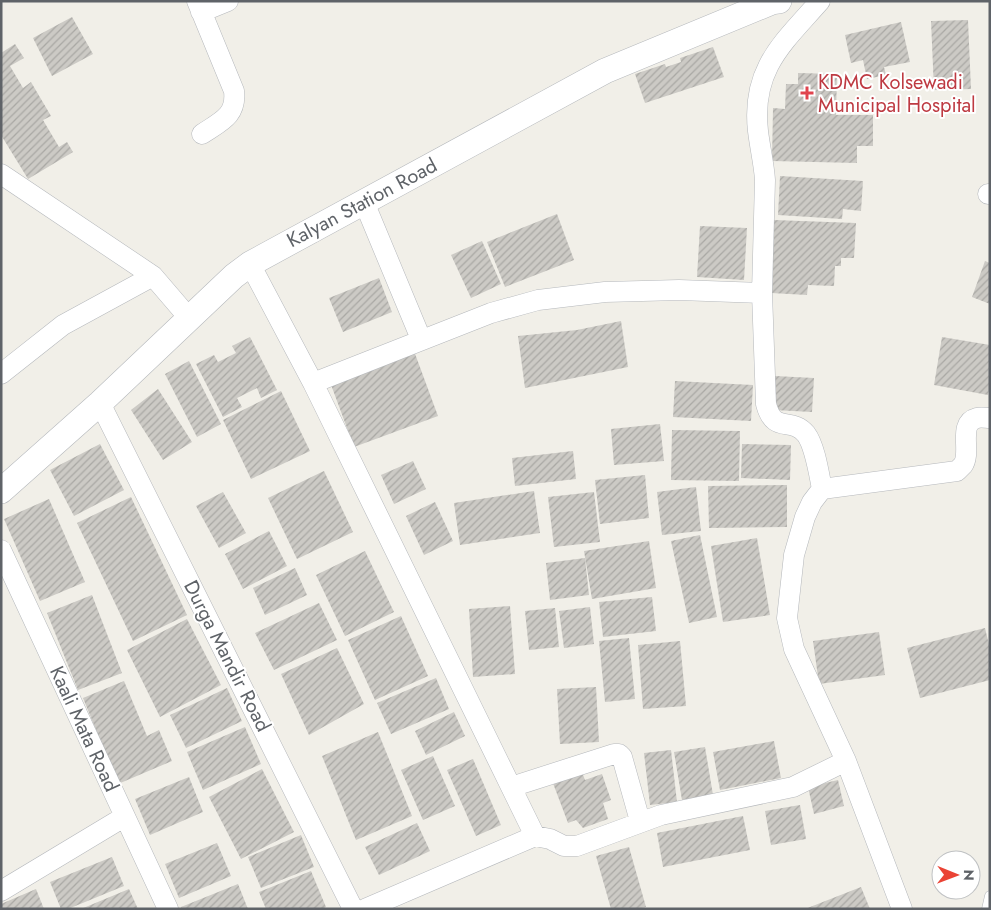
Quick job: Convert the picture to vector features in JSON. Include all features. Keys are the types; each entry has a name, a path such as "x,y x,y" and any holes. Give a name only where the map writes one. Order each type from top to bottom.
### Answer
{"street":[{"path":"202,134 225,119 233,110 235,101 234,91 199,6 228,1"},
{"name":"Kalyan Station Road","path":"1,491 100,403 189,318 250,264 605,71 779,1"},
{"path":"820,1 771,59 762,77 758,102 758,130 765,180 762,293 766,404 768,414 774,421 800,428 807,435 822,489"},
{"path":"1,174 153,276 189,318"},
{"path":"364,202 421,339"},
{"path":"250,264 313,383 535,836"},
{"path":"1,374 63,325 153,276"},
{"path":"313,383 491,313 538,300 605,292 679,290 762,293"},
{"name":"Durga Mandir Road","path":"100,403 353,909"},
{"path":"902,909 846,762 794,650 786,618 794,555 812,502 822,489 957,471 964,464 966,431 970,423 977,418 990,418"},
{"name":"Kaali Mata Road","path":"1,550 168,909"},
{"path":"511,787 619,754 622,756 638,815"},
{"path":"581,832 638,815 660,815 792,787 846,762"},
{"path":"365,909 535,836 564,846 577,846 638,815"},
{"path":"1,890 124,817"}],"lane":[{"path":"987,909 990,896"}],"building":[{"path":"72,17 93,54 52,76 33,38"},
{"path":"968,20 971,89 934,90 931,21"},
{"path":"901,22 910,62 884,67 886,75 867,79 863,60 851,63 845,35"},
{"path":"15,44 24,58 10,66 23,88 31,82 51,116 43,120 59,147 67,142 73,152 28,179 1,135 1,53"},
{"path":"713,47 724,77 645,103 635,74 665,64 666,67 681,62 680,58"},
{"path":"798,73 837,74 836,115 873,115 873,146 857,146 857,163 772,161 773,108 785,109 786,84 798,84"},
{"path":"780,176 863,181 861,211 843,209 842,219 778,215"},
{"path":"557,214 574,260 505,287 487,242"},
{"path":"774,220 856,223 854,258 841,258 841,266 835,266 834,286 808,285 807,295 771,293"},
{"path":"700,226 747,228 744,280 697,277"},
{"path":"482,241 501,284 471,298 451,255"},
{"path":"985,261 990,263 990,304 972,297"},
{"path":"379,278 392,312 343,332 329,298"},
{"path":"621,321 628,367 525,388 518,336 577,330"},
{"path":"250,337 277,390 261,398 257,388 237,398 242,407 223,417 196,364 214,355 218,362 236,353 232,346"},
{"path":"942,337 990,345 990,384 988,395 934,385"},
{"path":"414,351 438,416 354,447 330,382"},
{"path":"189,361 221,424 197,437 165,374"},
{"path":"775,376 814,378 812,412 774,410"},
{"path":"675,381 753,385 751,421 673,417"},
{"path":"158,389 192,442 163,460 131,410"},
{"path":"281,391 310,451 251,479 223,420"},
{"path":"660,424 664,461 614,465 611,429"},
{"path":"672,430 740,431 739,481 671,480"},
{"path":"100,444 124,490 74,516 50,470"},
{"path":"742,444 791,445 790,480 741,478"},
{"path":"573,451 576,479 515,486 512,458"},
{"path":"413,461 426,489 394,504 381,475"},
{"path":"324,471 353,532 297,559 268,498"},
{"path":"645,475 649,518 600,524 595,480"},
{"path":"787,485 787,527 709,528 708,486"},
{"path":"696,487 701,531 662,535 657,492"},
{"path":"534,491 540,533 460,545 454,503"},
{"path":"223,492 246,533 219,548 196,506"},
{"path":"594,492 600,542 554,547 548,497"},
{"path":"131,497 187,615 133,641 77,523"},
{"path":"49,499 85,582 40,601 4,519"},
{"path":"435,502 453,541 424,555 406,516"},
{"path":"269,531 287,566 243,589 225,554"},
{"path":"700,535 717,617 689,623 671,541"},
{"path":"757,538 770,615 723,622 711,546"},
{"path":"649,541 656,588 592,599 584,551"},
{"path":"365,551 394,612 345,636 316,575"},
{"path":"585,558 589,595 550,600 546,563"},
{"path":"295,568 307,595 265,615 253,588"},
{"path":"92,595 122,673 78,690 47,613"},
{"path":"652,597 656,631 603,637 599,602"},
{"path":"319,603 337,640 274,670 255,633"},
{"path":"510,606 515,674 473,677 469,609"},
{"path":"590,607 594,644 564,648 559,611"},
{"path":"555,608 559,647 529,650 525,611"},
{"path":"401,616 428,676 375,700 348,640"},
{"path":"187,619 221,685 160,717 127,650"},
{"path":"985,628 990,649 990,680 920,698 907,648"},
{"path":"879,632 885,675 819,684 813,641"},
{"path":"629,638 635,699 605,702 599,641"},
{"path":"680,641 686,706 643,709 638,645"},
{"path":"337,648 364,704 309,735 281,674"},
{"path":"436,678 449,709 391,734 377,703"},
{"path":"124,681 147,736 159,730 172,761 118,784 83,698"},
{"path":"596,687 599,742 560,744 557,689"},
{"path":"227,688 242,721 186,748 170,715"},
{"path":"454,712 465,736 426,755 415,731"},
{"path":"245,727 261,764 203,790 187,752"},
{"path":"378,732 412,816 356,840 322,756"},
{"path":"774,741 781,778 720,790 713,752"},
{"path":"705,747 713,795 682,800 674,752"},
{"path":"671,750 677,802 650,805 644,753"},
{"path":"433,756 455,806 423,820 401,770"},
{"path":"473,759 501,825 476,836 447,770"},
{"path":"580,767 585,780 602,774 611,800 603,803 608,819 583,828 576,820 568,823 551,778"},
{"path":"262,769 294,832 241,859 209,797"},
{"path":"189,777 203,812 150,835 135,799"},
{"path":"838,780 844,806 814,814 808,787"},
{"path":"800,805 806,839 771,845 765,811"},
{"path":"743,816 750,850 663,867 657,833"},
{"path":"417,823 430,851 379,875 365,847"},
{"path":"301,835 314,867 261,888 248,857"},
{"path":"217,843 231,876 179,898 165,864"},
{"path":"629,847 646,907 638,909 611,909 596,856"},
{"path":"112,857 124,886 68,909 61,909 50,882"},
{"path":"311,871 326,907 323,909 266,909 259,892"},
{"path":"238,884 248,909 181,909 181,907"},
{"path":"861,887 870,909 805,909"},
{"path":"36,889 44,909 1,909 1,904"},
{"path":"129,889 138,909 81,909"}],"place":[{"name":"KDMC Kolsewadi Municipal Hospital","path":"807,93"}]}
